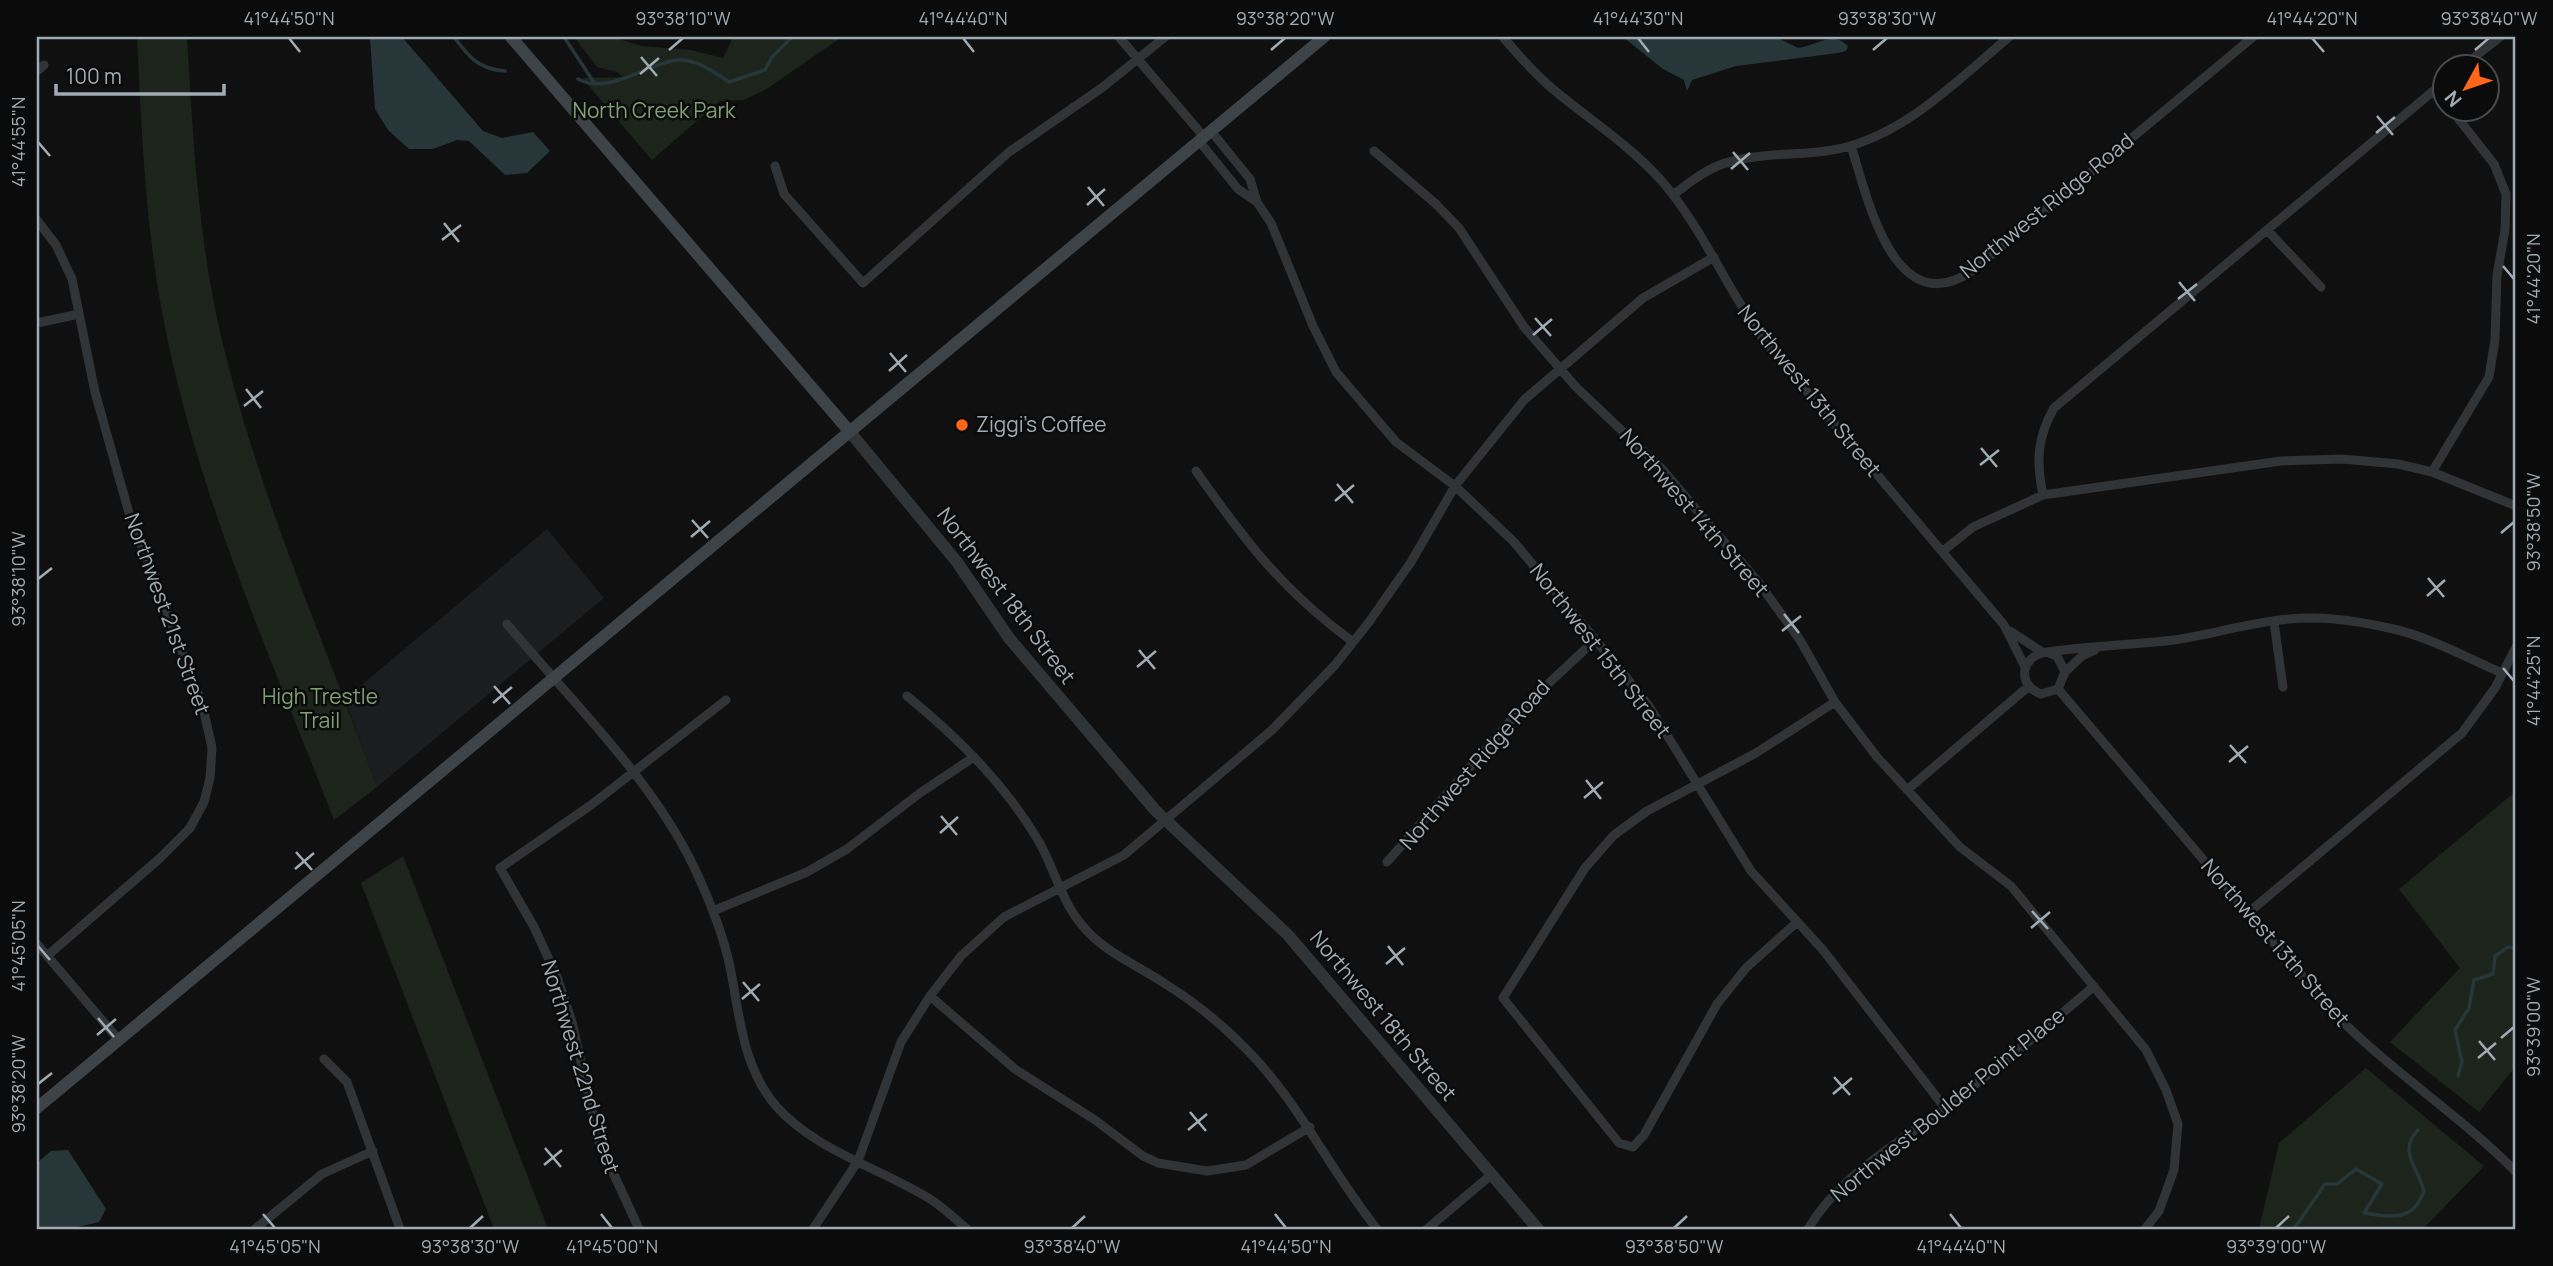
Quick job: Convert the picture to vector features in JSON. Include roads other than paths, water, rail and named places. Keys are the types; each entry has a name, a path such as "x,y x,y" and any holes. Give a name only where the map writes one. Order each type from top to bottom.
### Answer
{"main road":[{"name":"Northwest 18th Street","path":"511,37 850,432"},
{"path":"37,1108 1324,37"}],"street":[{"name":"Northwest 15th Street","path":"1119,37 1205,136 1250,179 1257,202 1271,223 1313,327 1336,372 1396,442 1455,486 1514,542 1649,706 1751,871 1823,950 1945,1108"},
{"path":"775,166 784,194 863,283 1000,159 1165,37"},
{"name":"Northwest 13th Street","path":"1503,37 1540,78 1620,139 1673,195 1714,257 1741,308 1766,344 2004,625 2025,667"},
{"path":"1673,195 1704,173 1734,160 1851,146 1900,123 1923,108 2009,37"},
{"name":"Northwest Ridge Road","path":"1851,146 1874,222 1891,253 1916,277 1939,283 1951,282 1972,271 2253,37"},
{"path":"2481,52 2500,37"},
{"path":"2043,495 2038,449 2043,428 2054,408 2430,94"},
{"path":"2432,471 2489,377 2495,340 2497,275 2505,230 2506,194 2494,164 2461,122"},
{"name":"Northwest 15th Street","path":"1205,136 1238,189 1257,202"},
{"name":"Northwest 14th Street","path":"1374,151 1436,204 1459,228 1503,299 1560,368 1661,468 1759,583 1800,640 1835,702 1908,790 1960,847 2011,886 2146,1051 2166,1090 2178,1124 2174,1170 2159,1211 2145,1229"},
{"name":"Northwest 21st Street","path":"37,220 65,261 95,392 129,513 203,707 212,748 210,778 204,802 190,828 159,859 47,956"},
{"path":"2267,230 2321,287"},
{"path":"813,1229 858,1161 901,1042 930,996 981,936 1032,901 1124,855 1272,730 1353,642 1411,562 1455,486 1504,422 1560,368 1643,298 1714,257"},
{"path":"37,323 79,314"},
{"name":"Northwest 18th Street","path":"850,432 957,562 1009,638 1165,821 1288,935 1538,1229"},
{"path":"1943,551 1973,527 2043,495 2281,461 2342,459 2398,464 2432,471 2516,506"},
{"path":"1196,471 1244,539 1289,590 1353,642"},
{"path":"2100,648 2082,656 2066,672 2058,689 2041,694 2029,687 2024,677 2030,658 2045,652 2176,639 2274,622 2315,618 2389,628 2426,639 2502,673"},
{"path":"2274,622 2283,687"},
{"path":"507,624 632,774 661,812 693,865 713,911 729,964 745,1050 760,1082 776,1106 802,1129 931,1200 967,1229"},
{"name":"Northwest 13th Street","path":"2004,625 2045,652"},
{"name":"Northwest Ridge Road","path":"1387,862 1519,711 1595,640"},
{"path":"2248,913 2462,733 2516,647"},
{"path":"2045,652 2057,656 2066,672"},
{"path":"1908,790 2029,687"},
{"name":"Northwest 13th Street","path":"2058,689 2332,1011 2378,1057 2471,1129 2516,1172"},
{"path":"906,696 975,757 1020,812 1040,842 1081,924 1091,935 1218,1022 1261,1063 1310,1127 1345,1187 1377,1229"},
{"path":"632,774 726,700"},
{"path":"1796,923 1746,968 1717,1004 1644,1135 1633,1147 1619,1143 1503,999 1585,868 1614,835 1647,811 1756,753 1835,702"},
{"path":"713,911 807,872 847,849 920,793 975,757"},
{"name":"Northwest 22nd Street","path":"632,774 500,868 534,927 557,977 572,1022 599,1142 639,1229"},
{"path":"37,944 118,1040"},
{"name":"Northwest Boulder Point Place","path":"1808,1229 1817,1213 1845,1182 1945,1108 2094,986"},
{"path":"930,996 1015,1069 1074,1105 1143,1156 1158,1163 1207,1171 1246,1165 1310,1127"},
{"path":"324,1059 347,1082 400,1229"},
{"path":"256,1229 322,1174 373,1151"},
{"path":"1427,1229 1491,1175"}],"waterway":[{"path":"454,37 475,61 488,68 505,71"},
{"path":"564,37 593,81"},
{"path":"578,79 602,84 666,62 685,60 699,64 729,82 765,70 772,57 792,37"},
{"path":"2458,1076 2462,1062 2455,1030 2469,1008 2474,980 2493,974 2495,956 2508,947 2516,948"},
{"path":"2294,1229 2325,1184 2337,1184 2356,1169 2382,1184 2364,1213 2384,1216 2408,1213 2424,1191 2409,1152 2412,1138 2418,1130"}],"place":[{"name":"Ziggi's Coffee","path":"962,425"}],"park label":[{"name":"North Creek Park","path":"654,111"},
{"name":"High Trestle Trail","path":"320,709"}]}
